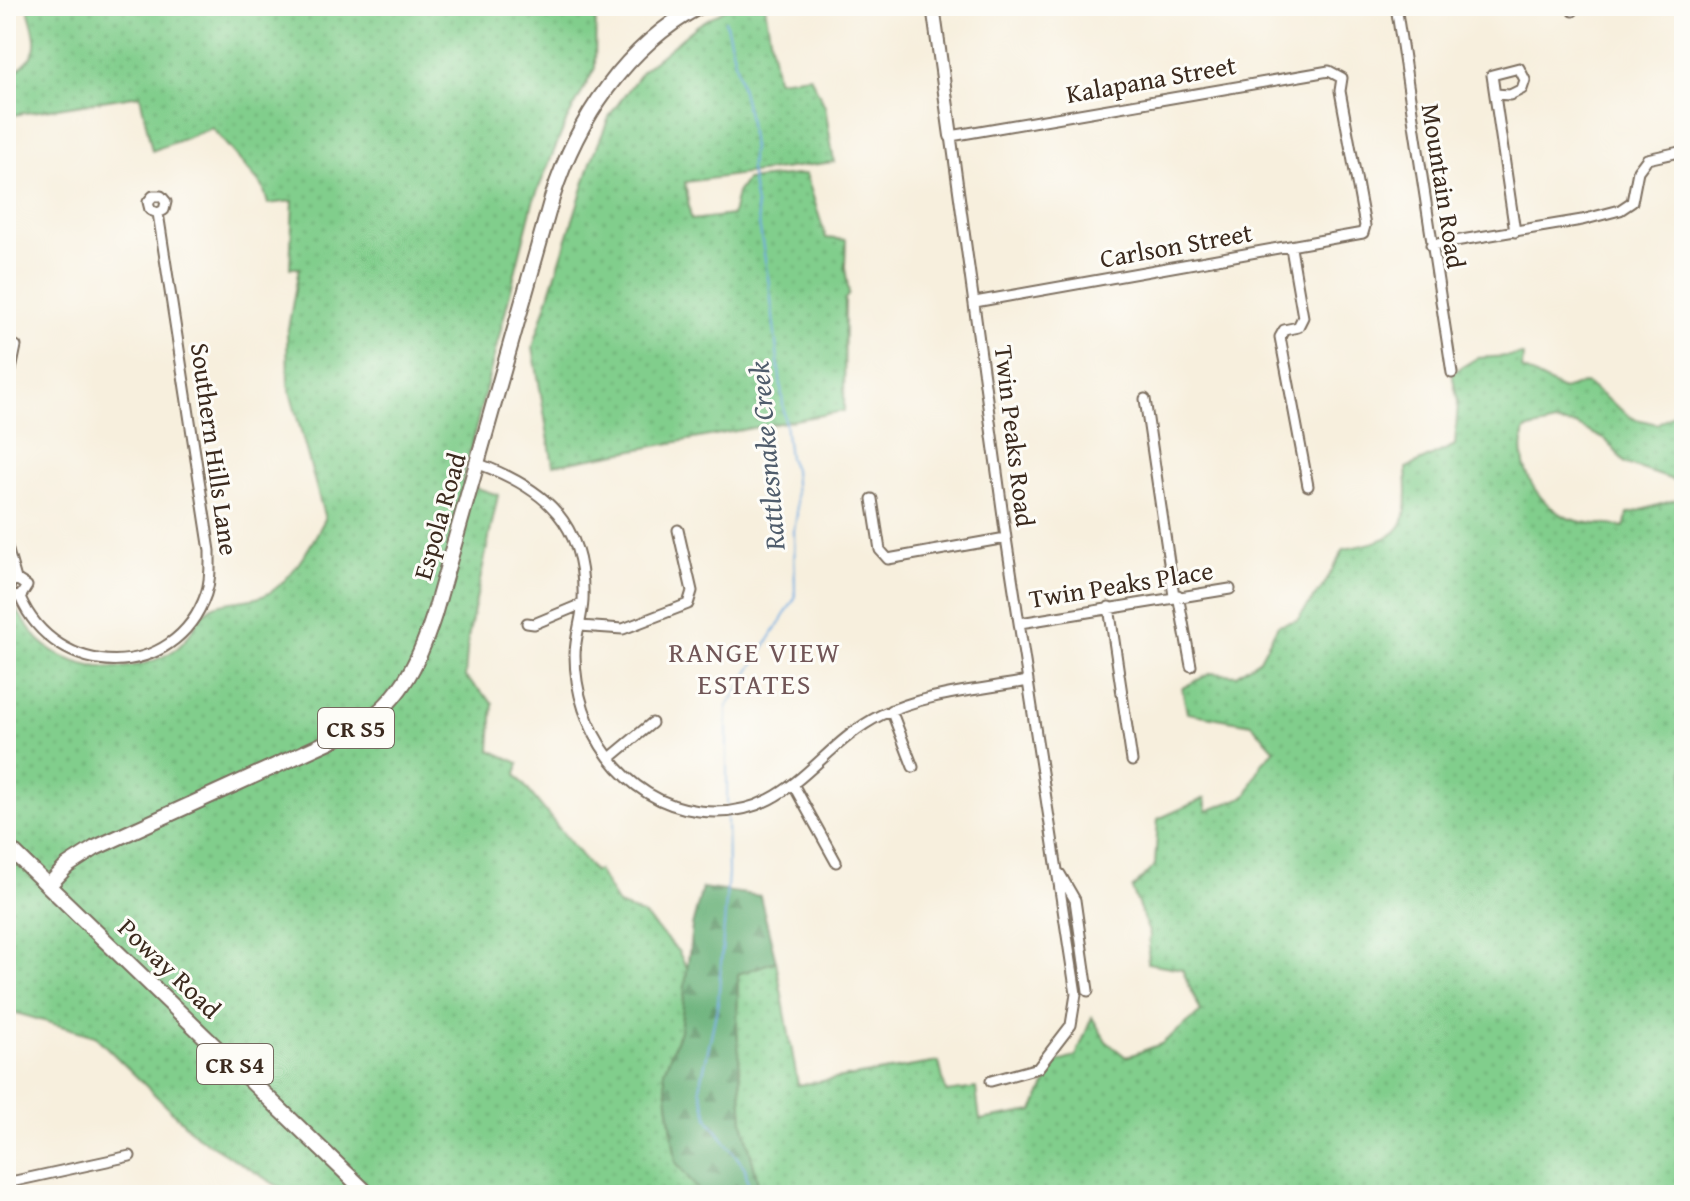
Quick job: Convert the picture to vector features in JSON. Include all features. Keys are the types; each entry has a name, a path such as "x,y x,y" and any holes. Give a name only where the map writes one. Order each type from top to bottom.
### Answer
{"main road":[{"name":"Espola Road","path":"49,885 73,861 95,848 340,737 386,708 405,685 423,650 569,151 618,74 652,41 700,6"},
{"name":"Poway Road","path":"6,845 369,1195"}],"street":[{"name":"Twin Peaks Road","path":"933,6 1006,538 1075,978 1074,1016 1059,1042 1038,1068 991,1081"},
{"name":"Mountain Road","path":"1396,6 1452,373"},
{"name":"Kalapana Street","path":"951,136 1329,71 1342,78 1340,91 1361,213"},
{"path":"1495,94 1515,232"},
{"path":"1431,245 1515,232 1620,210 1632,202 1638,171 1647,159 1684,151"},
{"name":"Southern Hills Lane","path":"6,544 16,579 27,586 20,597 36,626 69,651 109,662 151,653 172,641 186,628 206,593 210,551 158,213"},
{"name":"Carlson Street","path":"975,302 1358,235 1365,226 1361,213"},
{"path":"1291,248 1303,317 1298,327 1284,330 1280,337 1308,486"},
{"path":"6,394 13,377 16,346"},
{"path":"1145,399 1176,596 1191,666"},
{"path":"479,464 524,482 558,511 576,546 582,604 575,656 582,706 593,734 610,758 646,793 690,810 722,812 750,807 794,786 866,723 891,710 914,702 1028,681"},
{"path":"872,499 880,550 888,559 1006,538"},
{"path":"580,626 623,629 688,604 692,591 678,530"},
{"name":"Twin Peaks Place","path":"1020,623 1230,589"},
{"path":"527,623 534,624 582,604"},
{"path":"1109,607 1132,761"},
{"path":"891,710 913,767"},
{"path":"610,758 652,723"},
{"path":"794,786 836,862"},
{"name":"Twin Peaks Road","path":"1059,871 1075,900 1088,991"},
{"path":"6,1183 130,1156"}],"green space":[{"path":"27,6 596,6 595,68 566,122 533,202 462,483 498,495 468,638 465,677 493,703 490,750 519,763 516,775 594,872 598,870 618,905 644,915 678,951 689,971 680,1031 664,1071 676,1162 702,1195 292,1195 197,1136 95,1036 6,1010 6,595 39,640 70,660 106,667 143,664 176,649 212,607 260,597 280,585 298,564 325,519 288,384 287,334 299,268 290,268 293,201 268,204 263,187 212,128 152,151 140,95 6,116 6,79 26,62 34,48 34,31"},
{"path":"730,6 765,6 777,80 810,76 825,106 834,162 685,182 691,220 732,215 737,193 746,180 806,174 826,238 846,240 845,267 849,294 845,299 844,411 553,465 533,347 591,162 610,115 643,70 698,25"},
{"path":"1523,355 1522,369 1563,390 1586,383 1632,418 1657,424 1684,407 1676,444 1676,481 1626,464 1606,440 1576,425 1555,423 1525,430 1523,456 1530,481 1546,502 1568,518 1588,523 1624,527 1628,514 1678,499 1684,489 1684,1195 761,1195 743,1122 737,1027 738,973 776,961 798,1085 939,1062 946,1092 976,1088 980,1120 1033,1111 1055,1064 1076,1056 1092,1017 1106,1041 1126,1057 1161,1044 1201,1012 1182,969 1147,963 1150,935 1132,889 1155,865 1158,819 1205,798 1207,811 1246,796 1262,763 1275,750 1252,724 1187,713 1182,688 1211,673 1236,675 1260,659 1278,625 1297,620 1324,585 1344,549 1380,540 1399,528 1406,505 1406,468 1455,445 1458,402 1452,373 1477,358"},
{"path":"702,888 760,896 776,961 738,974 737,1027 743,1122 761,1195 702,1195 676,1162 664,1071 680,1031 692,926"}],"waterway":[{"name":"Rattlesnake Creek","path":"725,20 748,115 752,147 750,169 770,290 789,458 794,469 797,514 794,530 795,598 727,707 727,806"},
{"name":"Rattlesnake Creek","path":"727,817 728,874 718,1003 700,1088 709,1120 745,1168 750,1195"}],"district":[{"name":"RANGE VIEW ESTATES","path":"755,667"}]}
